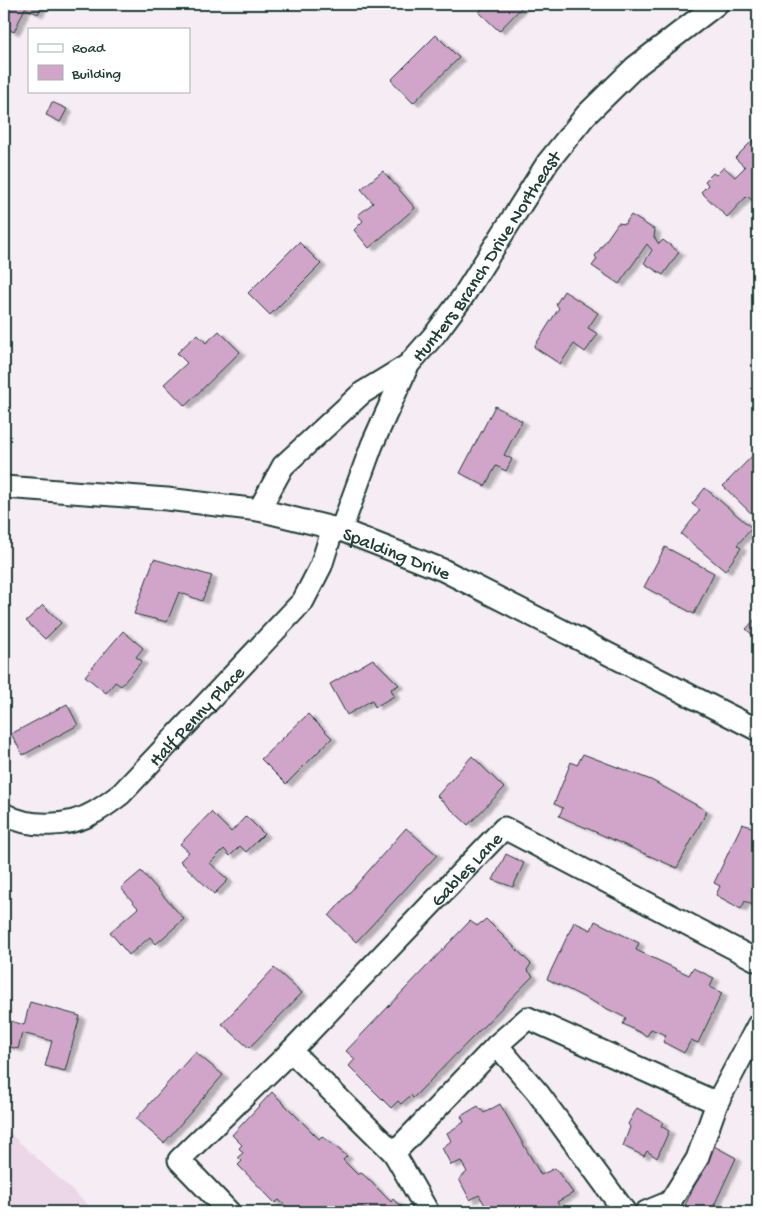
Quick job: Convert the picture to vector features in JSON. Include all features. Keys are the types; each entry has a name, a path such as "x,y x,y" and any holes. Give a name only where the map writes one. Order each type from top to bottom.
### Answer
{"street":[{"name":"Hunters Branch Drive Northeast","path":"259,510 283,466 362,393 408,366 462,298 548,162 586,115 636,67 717,4"},
{"name":"Half Penny Place","path":"4,814 42,824 74,821 95,813 121,794 302,601 321,566 408,366"},
{"name":"Spalding Drive","path":"4,487 167,499 259,510 337,529 443,570 758,730"},
{"name":"Gables Lane","path":"229,1212 179,1160 291,1051 504,828 758,962"},
{"path":"394,1153 497,1045 528,1018 717,1103"},
{"path":"646,1212 670,1202 697,1159 717,1103 758,1025"},
{"path":"497,1045 538,1092 625,1212"},
{"path":"291,1051 394,1153 428,1212"}],"shaded area":[{"path":"4,1128 96,1212 4,1212"}],"building":[{"path":"4,4 42,4 38,14 25,8 14,32 4,27"},
{"path":"487,4 525,4 499,31 479,12"},
{"path":"436,35 459,58 413,103 391,80"},
{"path":"52,102 67,109 60,122 46,115"},
{"path":"755,138 758,141 758,196 753,201 747,196 727,217 701,192 708,185 705,181 713,173 716,175 724,167 735,177 745,167 735,158"},
{"path":"383,171 415,208 369,248 354,230 363,221 358,215 373,203 361,189"},
{"path":"631,215 655,230 654,237 659,244 663,240 679,252 663,275 644,263 652,250 647,244 619,284 592,266 597,259 595,256 618,223 625,224"},
{"path":"299,242 321,264 270,315 248,293"},
{"path":"564,291 598,313 588,328 598,334 585,352 574,344 560,364 534,347 559,308 556,304"},
{"path":"219,331 240,352 185,406 164,384 187,363 177,353 197,334 206,343"},
{"path":"495,406 522,421 504,455 512,459 506,471 496,466 485,486 460,473"},
{"path":"757,451 758,515 756,518 723,486"},
{"path":"705,488 752,528 737,545 741,548 725,571 681,534 700,510 692,504"},
{"path":"665,547 714,573 694,614 644,587"},
{"path":"154,559 212,576 202,601 179,592 167,622 134,614"},
{"path":"43,605 61,623 45,639 26,621"},
{"path":"758,616 758,640 746,629"},
{"path":"123,631 143,648 136,657 142,661 121,686 115,682 106,693 85,676"},
{"path":"373,659 399,685 391,689 394,696 375,707 372,700 347,715 330,684"},
{"path":"67,704 78,725 23,755 11,734"},
{"path":"308,714 332,738 286,784 261,759"},
{"path":"583,754 651,780 707,811 677,868 559,816 563,808 554,804 571,762 577,765"},
{"path":"472,756 504,788 468,825 437,796"},
{"path":"211,812 231,832 246,816 264,834 246,852 240,846 230,856 224,849 210,863 228,880 214,894 180,861 189,852 180,844"},
{"path":"742,824 758,829 758,908 745,901 741,909 716,895 720,886 714,883"},
{"path":"406,828 437,855 356,942 329,916"},
{"path":"506,854 524,863 513,887 493,880"},
{"path":"141,871 184,919 156,944 150,937 129,955 110,932 138,908 121,888"},
{"path":"486,919 531,964 527,970 533,976 413,1098 411,1095 401,1104 398,1101 391,1108 349,1066 355,1059 346,1051 470,921 477,926"},
{"path":"595,921 639,943 636,950 689,975 693,968 714,978 710,987 722,993 698,1043 691,1040 684,1053 663,1042 666,1035 651,1029 647,1036 623,1024 626,1018 547,979 574,922 591,930"},
{"path":"274,968 302,993 249,1048 222,1024"},
{"path":"30,1002 80,1016 65,1071 45,1066 52,1041 22,1033 18,1049 4,1045 4,1019 24,1025"},
{"path":"195,1052 223,1075 164,1143 136,1119"},
{"path":"272,1092 319,1139 322,1136 347,1156 343,1160 358,1175 360,1173 363,1174 391,1202 393,1199 402,1207 398,1212 292,1212 279,1200 275,1203 238,1165 242,1161 238,1157 243,1153 239,1148 242,1145 232,1135"},
{"path":"500,1104 541,1175 555,1168 573,1193 557,1202 563,1212 489,1212 479,1195 470,1200 459,1179 467,1172 461,1161 451,1165 442,1148 451,1141 447,1133 464,1122 461,1116 478,1106 484,1113"},
{"path":"637,1108 663,1122 661,1126 669,1131 657,1158 647,1151 644,1156 623,1146 630,1127 628,1124"},
{"path":"714,1146 736,1158 711,1212 701,1212 685,1205"},
{"path":"685,1205 689,1212 659,1212"}]}
